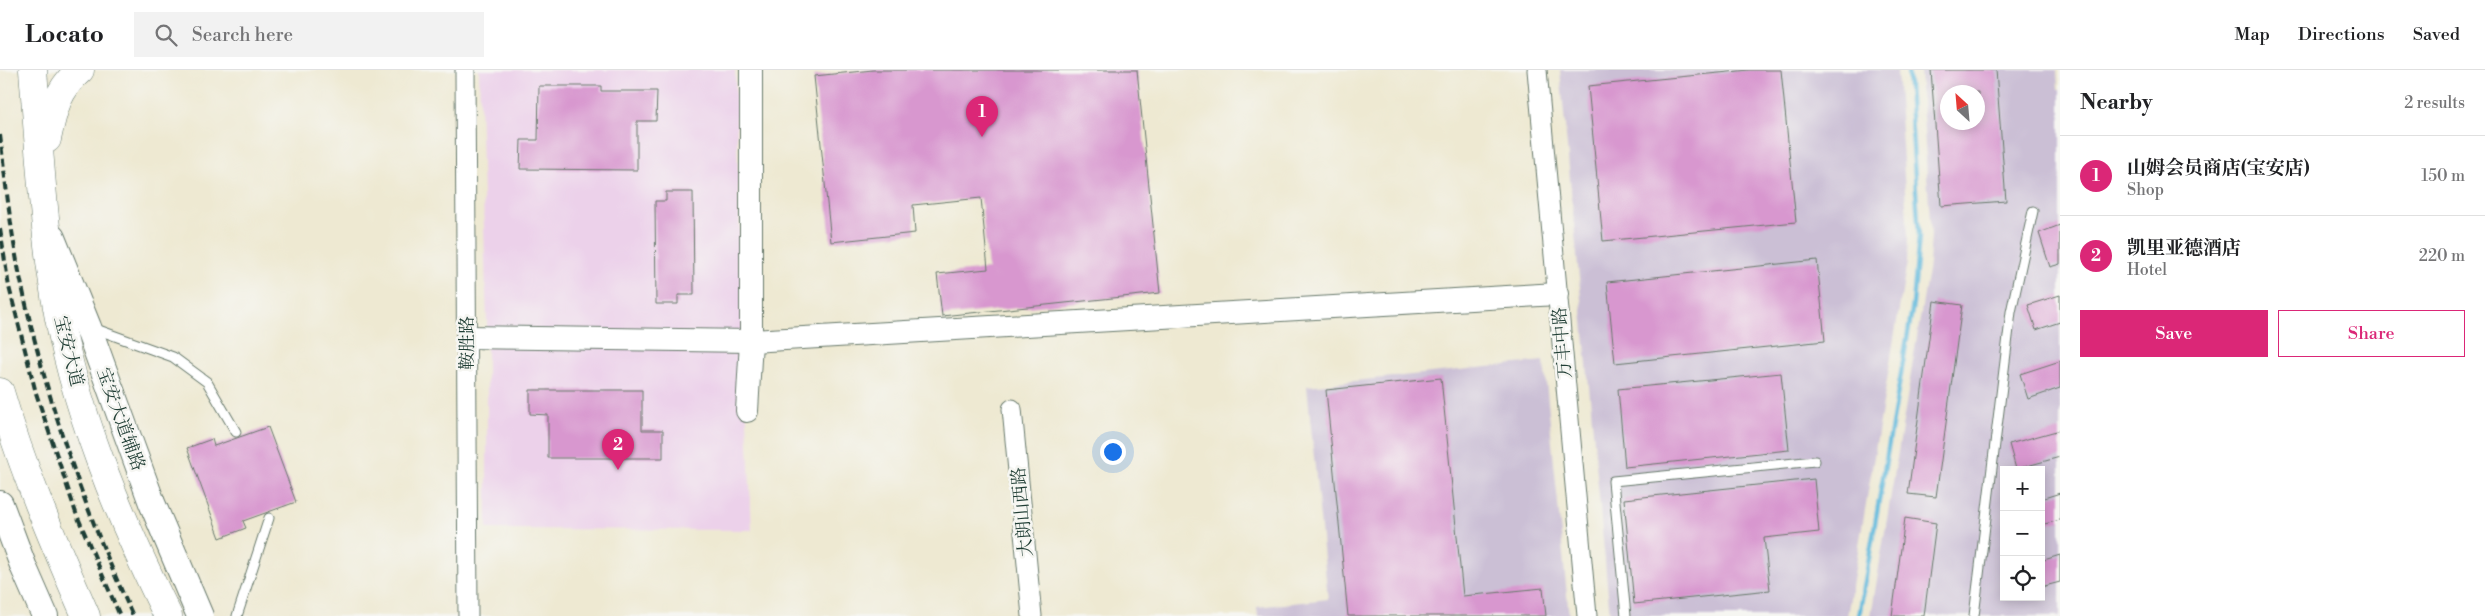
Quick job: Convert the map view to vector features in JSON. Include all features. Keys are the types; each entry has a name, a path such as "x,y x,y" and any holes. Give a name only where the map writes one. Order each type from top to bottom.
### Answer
{"main road":[{"name":"宝安大道","path":"33,70 45,221 55,297 70,360 90,431 140,560 168,616"},
{"path":"41,173 54,105 71,78 80,70"},
{"name":"宝安大道辅路","path":"45,221 88,327 152,503 200,616"},
{"path":"0,392 13,433 61,559 86,616"},
{"path":"0,504 45,616"}],"street":[{"name":"鞍胜路","path":"465,70 468,616"},
{"path":"747,411 751,341 750,70"},
{"name":"万丰中路","path":"1537,70 1587,616"},
{"path":"466,337 751,341 1558,294"},
{"name":"大朗山西路","path":"1012,409 1032,616"}],"lane":[{"path":"1974,616 2011,312 2033,211"},
{"path":"88,327 173,357 206,382 236,432"},
{"path":"1626,616 1613,482 1815,461"},
{"path":"237,616 269,518"}],"shaded area":[{"path":"479,70 735,70 742,314 752,530 487,529 487,323"},
{"path":"1560,70 1897,70 1908,236 1907,262 1847,616 1610,616"},
{"path":"1920,70 2057,70 2058,89 2060,89 2060,616 1871,616 1929,264 1931,235"},
{"path":"1544,361 1569,616 1258,616 1257,607 1328,599 1307,386"}],"building":[{"path":"873,70 1137,70 1160,293 942,316 937,274 988,269 981,198 913,205 915,233 831,242 814,76"},
{"path":"1749,70 1781,70 1796,222 1603,241 1588,86"},
{"path":"1931,70 1996,70 2006,201 1941,206"},
{"path":"539,86 601,86 601,91 657,91 656,121 637,121 637,170 520,169 521,140 538,140"},
{"path":"666,192 693,192 694,295 678,295 678,304 656,304 655,201 666,201"},
{"path":"2060,225 2060,264 2050,267 2039,233"},
{"path":"1817,260 1825,341 1615,363 1607,282"},
{"path":"2060,295 2060,322 2036,330 2028,305"},
{"path":"1934,301 1962,305 1936,497 1908,494"},
{"path":"2060,361 2060,388 2028,399 2020,374"},
{"path":"1781,373 1789,450 1625,467 1618,389"},
{"path":"1441,378 1463,596 1543,588 1546,616 1348,616 1326,390"},
{"path":"530,390 642,390 642,430 663,430 663,458 548,458 548,415 530,414"},
{"path":"268,427 296,502 243,521 246,528 220,538 187,448 212,439 214,446"},
{"path":"2060,430 2060,457 2027,466 2015,466 2009,444"},
{"path":"1814,479 1819,532 1764,538 1770,590 1634,604 1624,499"},
{"path":"2060,493 2060,520 2045,524 2045,498"},
{"path":"1905,518 1936,523 1924,616 1892,616"},
{"path":"2060,555 2060,582 2045,586 2045,560"}],"waterway":[{"path":"1859,616 1913,304 1919,236 1908,70"}],"railway":[{"path":"0,135 18,267 43,370 68,454 115,576 133,616"},
{"path":"0,229 9,287 36,393 76,513 120,616"}],"place":[{"name":"山姆会员商店(宝安店)","path":"982,137"},
{"name":"凯里亚德酒店","path":"618,470"}]}
